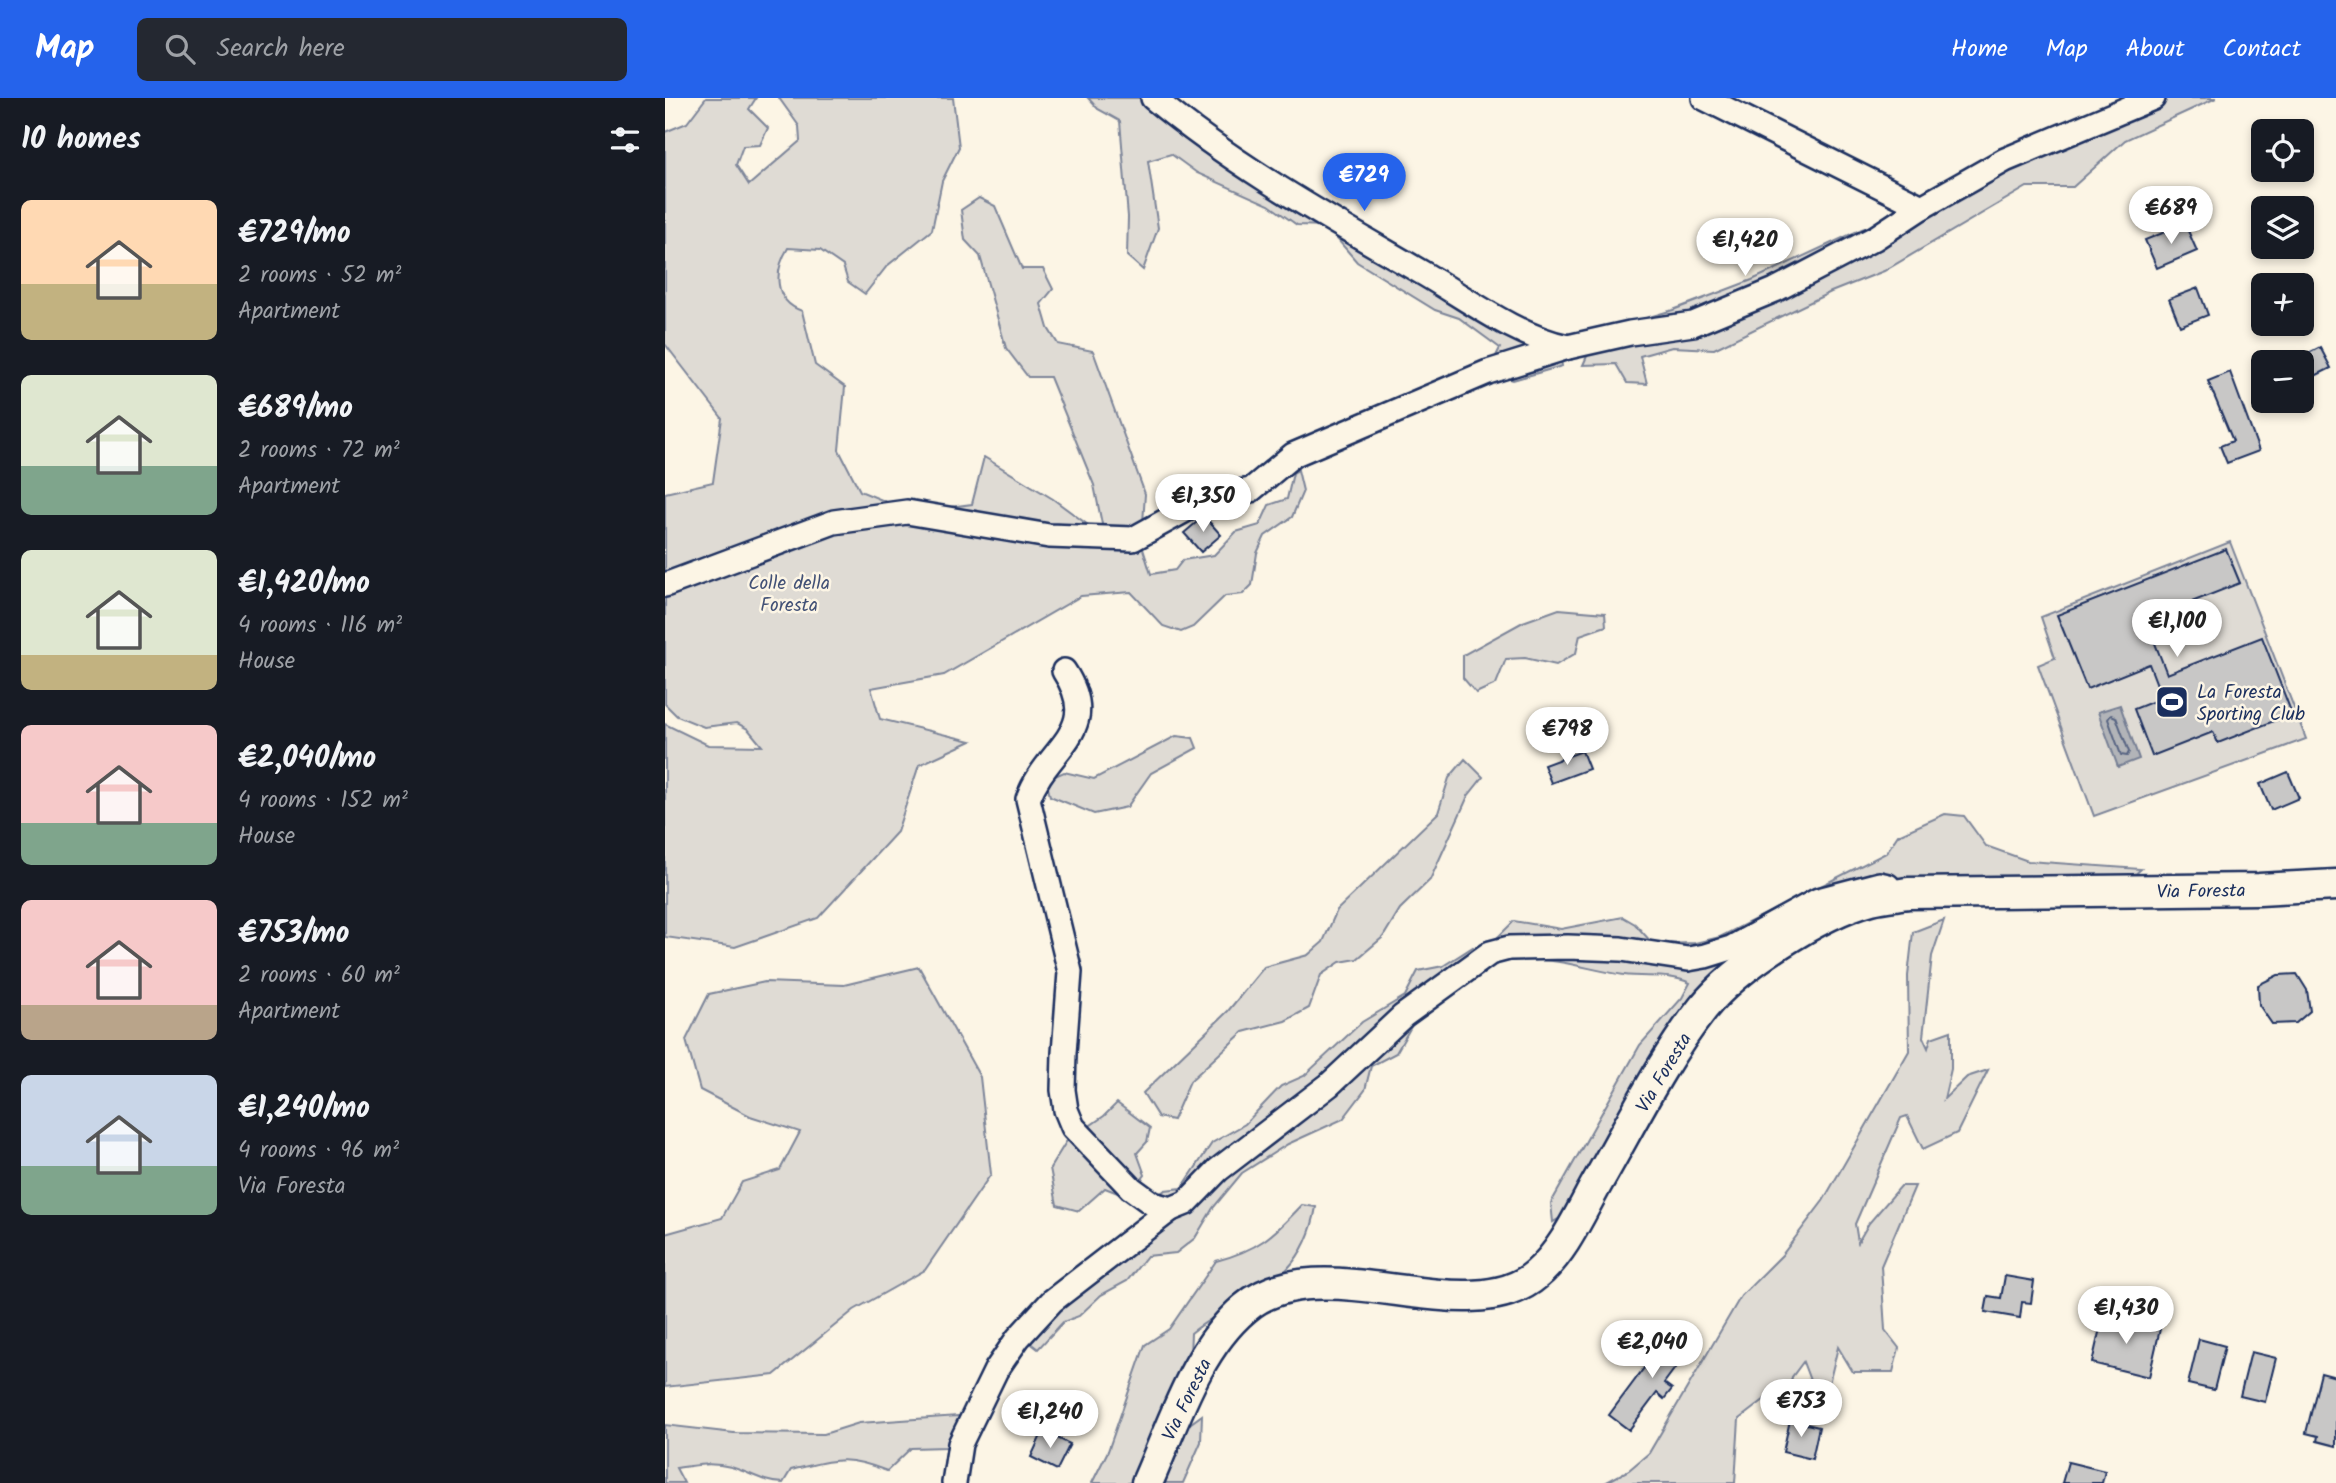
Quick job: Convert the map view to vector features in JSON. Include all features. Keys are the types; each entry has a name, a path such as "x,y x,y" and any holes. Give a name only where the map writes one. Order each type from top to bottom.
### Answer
{"main road":[{"name":"Via Foresta","path":"1147,1483 1203,1360 1244,1308 1274,1290 1296,1285 1464,1295 1508,1291 1538,1274 1562,1244 1674,1049 1704,1007 1733,976 1788,939 1841,911 1871,899 1908,893 2336,886"}],"street":[{"path":"1153,98 1214,147 1282,190 1499,318 1552,344 1568,347"},
{"path":"1704,98 1922,206"},
{"path":"665,585 834,522 907,513 1049,536 1133,539 1211,496 1251,490 1293,454 1489,372 1568,347 1630,332 1693,324 1797,278 1875,238 1922,206 2005,160 2153,98"},
{"path":"1065,671 1078,692 1076,727 1034,784 1028,799 1070,972 1064,1053 1063,1090 1066,1110 1073,1127 1131,1188 1153,1204 1171,1209"},
{"path":"954,1483 960,1444 996,1370 1018,1338 1052,1301 1171,1209 1186,1203 1218,1170 1329,1085 1403,1016 1490,953 1509,948 1568,947 1621,950 1688,959 1731,948 1818,900 1852,889 1879,884 1908,893"}],"green space":[{"name":"Colle della Foresta","path":"706,98 756,98 749,109 768,128 760,145 743,146 736,165 749,185 800,141 799,126 779,98 953,98 959,147 942,181 932,230 887,266 865,294 848,282 843,266 820,250 788,248 780,266 781,293 792,306 802,311 815,365 845,387 839,450 860,491 911,512 972,504 984,457 1053,499 1099,533 1103,529 1094,485 1050,377 1028,377 1006,348 980,256 965,240 961,210 979,198 995,206 1022,269 1043,269 1053,289 1041,304 1048,328 1058,344 1093,351 1145,494 1143,523 1138,533 1151,574 1175,570 1183,560 1214,555 1236,532 1260,525 1269,505 1287,499 1293,473 1298,470 1303,491 1292,517 1265,536 1257,553 1252,585 1243,594 1225,596 1193,627 1181,632 1163,626 1131,592 1081,596 944,675 871,688 880,719 971,741 919,765 897,832 818,918 735,947 665,937 665,724 708,745 762,746 748,729 737,723 704,727 677,716 665,704 665,493 713,482 722,418 665,344 665,132 687,123"},
{"path":"1088,98 1142,98 1435,278 1504,309 1558,343 1562,366 1513,380 1494,374 1495,358 1500,348 1459,318 1435,310 1357,262 1326,226 1297,225 1269,205 1197,173 1171,154 1148,161 1158,228 1143,270 1127,256 1128,217 1120,121 1098,109"},
{"path":"2128,98 2216,98 2125,140 2073,187 2027,187 1884,271 1831,292 1714,349 1672,347 1640,356 1647,384 1627,383 1616,364 1583,365 1598,332 1673,310 1752,280 1862,229 1906,215"},
{"name":"La Foresta Sporting Club","path":"2230,542 2306,739 2094,816 2038,665 2055,658 2041,617"},
{"path":"1559,609 1605,613 1606,626 1580,635 1576,653 1556,665 1525,658 1506,659 1496,684 1476,693 1463,678 1463,655 1523,622"},
{"path":"1176,736 1193,738 1197,748 1151,773 1127,807 1094,814 1050,796 1046,780 1064,772 1094,779"},
{"path":"1465,759 1483,777 1468,796 1430,880 1400,909 1383,937 1357,959 1340,962 1321,975 1309,1008 1285,1021 1243,1032 1190,1081 1173,1120 1158,1117 1143,1093 1228,1011 1264,967 1308,955 1323,942 1337,910 1438,813 1449,778"},
{"path":"1945,814 1964,816 1986,846 2028,861 2141,869 2132,877 1976,882 1755,945 1567,1214 1553,1222 1551,1203 1640,1045 1682,998 1690,983 1666,977 1624,975 1553,961 1509,961 1497,938 1514,921 1561,929 1623,917 1635,924 1653,944 1695,943 1720,937 1886,853 1898,835"},
{"path":"1944,920 1932,956 1923,1037 1928,1048 1931,1038 1951,1031 1951,1069 1944,1099 1967,1077 1988,1070 1957,1133 1923,1149 1907,1116 1901,1118 1855,1224 1858,1242 1869,1223 1901,1186 1915,1186 1881,1266 1885,1330 1899,1348 1893,1372 1853,1372 1838,1347 1826,1396 1814,1391 1803,1362 1792,1377 1788,1398 1769,1396 1739,1419 1735,1483 1605,1483 1629,1470 1649,1453 1741,1296 1782,1255 1823,1201 1909,1051 1908,976 1913,932"},
{"path":"1473,947 1479,950 1412,1025 1396,1053 1371,1066 1365,1090 1343,1119 1288,1144 1242,1173 1213,1208 1195,1238 1176,1253 1147,1256 1127,1281 1101,1295 1079,1316 1063,1322 1038,1349 1024,1338 1024,1314 1080,1263 1105,1259 1143,1228 1148,1203 1165,1190 1182,1188 1212,1143 1245,1124 1281,1086 1304,1076 1362,1022 1405,996 1418,971 1443,966"},
{"path":"919,967 980,1077 991,1174 925,1270 854,1310 774,1375 665,1387 665,1234 722,1218 742,1182 780,1170 800,1132 750,1116 700,1090 686,1040 709,994 765,982 844,985"},
{"path":"1117,1103 1150,1128 1147,1142 1137,1153 1145,1175 1128,1197 1105,1188 1079,1211 1057,1205 1050,1168 1066,1142 1104,1116"},
{"path":"1302,1205 1316,1207 1309,1234 1285,1272 1269,1285 1191,1333 1190,1356 1147,1444 1132,1483 1092,1483 1108,1451 1145,1345 1169,1329 1216,1261 1254,1247"},
{"path":"1202,1415 1201,1442 1183,1483 1157,1483 1187,1426"},
{"path":"958,1416 967,1424 967,1435 947,1447 911,1448 887,1471 860,1462 829,1461 791,1470 783,1483 776,1483 731,1467 703,1464 676,1468 684,1483 665,1483 665,1425 734,1433 824,1434 859,1423"}],"water":[{"path":"2120,705 2139,759 2118,767 2098,712"}],"building":[{"path":"2185,224 2197,251 2157,268 2145,240"},
{"path":"2198,288 2208,315 2180,326 2169,299"},
{"path":"2320,347 2331,368 2314,376 2314,350"},
{"path":"2230,372 2259,451 2227,463 2220,446 2233,441 2208,381"},
{"path":"1204,516 1221,535 1201,552 1184,533"},
{"path":"2226,549 2240,583 2146,620 2167,674 2262,637 2292,714 2218,743 2213,732 2152,756 2134,709 2162,698 2149,664 2087,689 2057,615"},
{"path":"1582,751 1589,769 1551,783 1544,765"},
{"path":"2288,772 2299,798 2271,810 2260,784"},
{"path":"2297,974 2307,990 2310,1011 2296,1023 2272,1024 2259,1005 2258,985 2278,975"},
{"path":"2005,1276 2034,1281 2031,1303 2022,1302 2020,1318 1985,1312 1988,1296 2001,1298"},
{"path":"2103,1315 2160,1329 2149,1377 2092,1363"},
{"path":"1673,1329 1693,1344 1664,1383 1672,1389 1664,1399 1657,1393 1629,1430 1609,1415"},
{"path":"2199,1339 2225,1346 2214,1390 2188,1384"},
{"path":"2251,1352 2276,1358 2265,1402 2240,1396"},
{"path":"2321,1373 2336,1377 2336,1446 2317,1441 2318,1436 2306,1433"},
{"path":"1790,1420 1819,1427 1812,1459 1783,1452"},
{"path":"1043,1431 1070,1444 1057,1470 1031,1457"},
{"path":"2068,1462 2105,1471 2102,1483 2062,1483"}],"place":[{"name":"La Foresta Sporting Club","path":"2172,702"}]}
